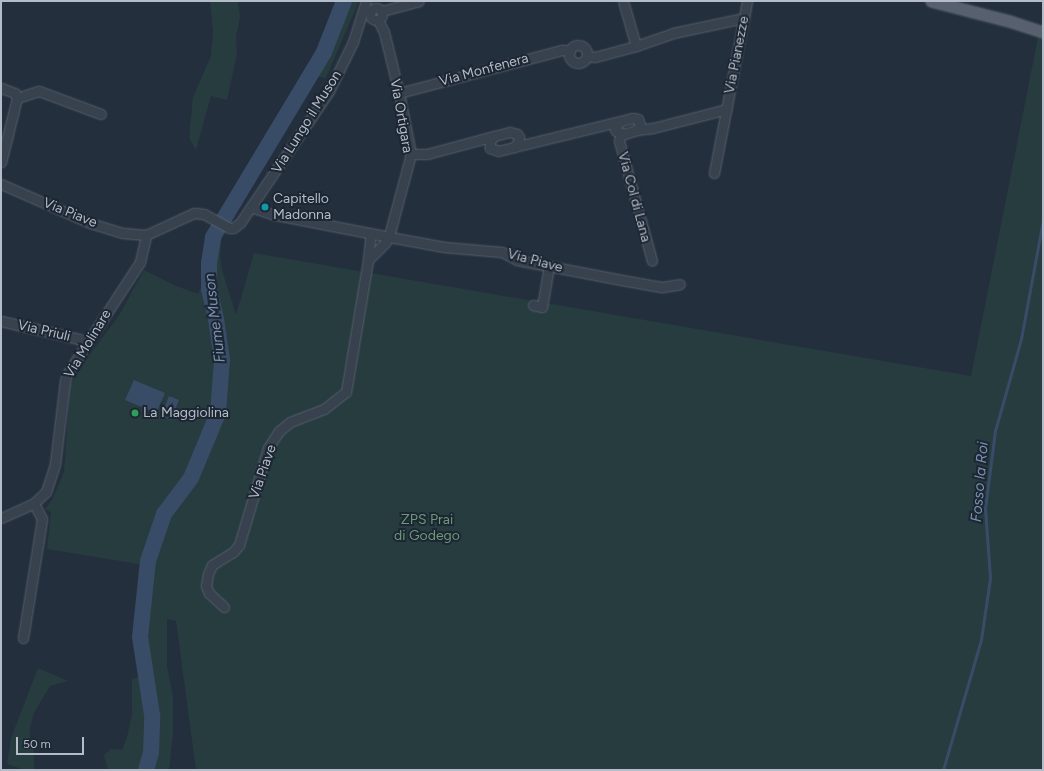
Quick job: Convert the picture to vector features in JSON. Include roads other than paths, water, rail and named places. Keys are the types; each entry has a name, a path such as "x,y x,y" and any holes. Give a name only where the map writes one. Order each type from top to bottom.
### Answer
{"main road":[{"path":"931,1 1009,21 1043,32"}],"street":[{"name":"Via Lungo il Muson","path":"229,228 234,228 240,223 305,129 337,76 353,42 366,1"},
{"name":"Via Ortigara","path":"389,236 411,154 399,93 378,10 419,1"},
{"path":"624,1 636,46"},
{"name":"Via Pianezze","path":"714,173 747,1"},
{"name":"Via Monfenera","path":"399,93 562,50 570,51 570,58 574,62 579,63 584,61 587,56 595,57 636,46 673,33 744,18"},
{"path":"1,88 14,93 17,98 1,162"},
{"path":"17,98 38,91 101,114"},
{"name":"Via Pianezze","path":"638,127 653,128 727,109"},
{"name":"Via Col di Lana","path":"514,147 528,143 616,127 638,127 638,119 633,118 616,127"},
{"name":"Via Col di Lana","path":"616,127 652,261"},
{"path":"411,154 427,154 480,140 492,140 510,132 517,134 528,143"},
{"path":"492,140 494,150 498,151 514,147 518,143 519,137"},
{"name":"Via Piave","path":"1,184 90,223 123,233 146,235 194,213 204,214 229,228"},
{"name":"Via Piave","path":"251,207 271,214 444,247 502,252 517,260 662,287 680,284"},
{"name":"Via Piave","path":"224,607 209,593 206,586 208,574 212,565 233,552 239,545 268,448 279,431 290,422 324,409 346,392 368,261 371,233"},
{"name":"Via Molinare","path":"1,518 34,503 46,492 55,464 67,374 140,262 146,235"},
{"path":"368,261 385,243 389,236"},
{"path":"533,306 542,307 549,266"},
{"name":"Via Priuli","path":"1,321 79,338 86,344"},
{"path":"23,638 42,519 34,503"}],"water":[{"path":"134,380 165,393 156,413 125,400"},
{"path":"169,396 179,400 171,420 161,416"}],"waterway":[{"name":"Fiume Muson","path":"146,770 151,753 152,715 140,637 148,561 164,514 191,478 218,413 222,360 216,319 209,289 209,263 213,237 324,52 344,1"},
{"name":"Fosso la Roi","path":"943,770 981,640 990,578 985,509 995,431 1021,339 1043,220"}],"place":[{"name":"Capitello Madonna","path":"265,207"},
{"name":"La Maggiolina","path":"135,413"}],"park label":[{"name":"ZPS Prai di Godego","path":"427,528"}]}
